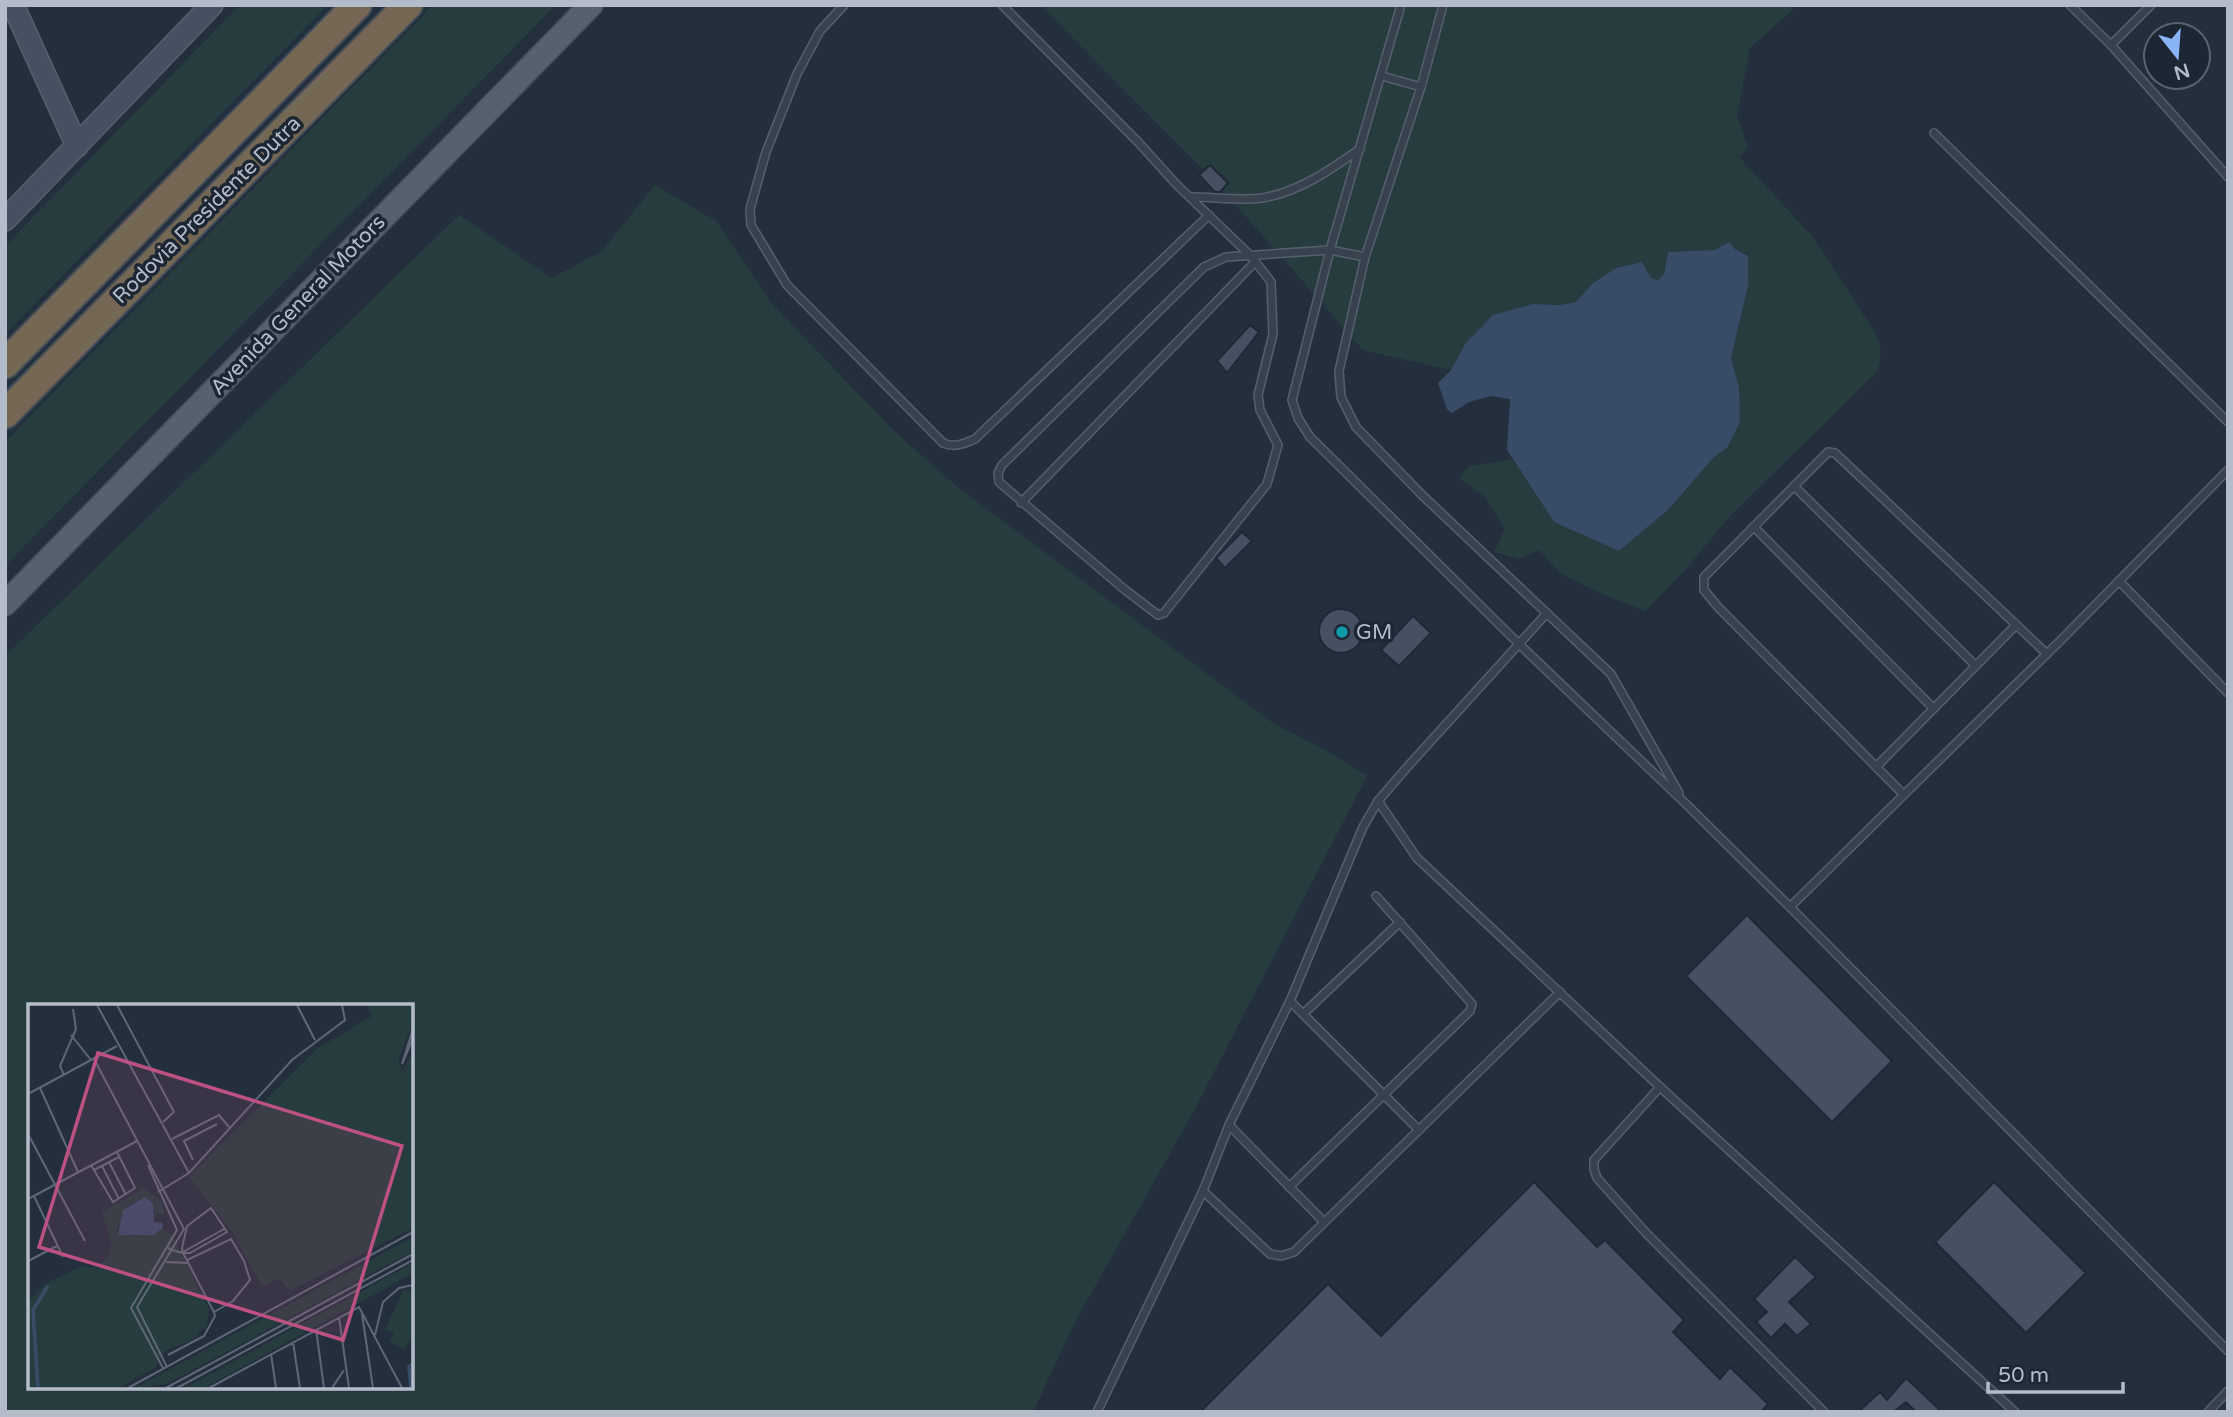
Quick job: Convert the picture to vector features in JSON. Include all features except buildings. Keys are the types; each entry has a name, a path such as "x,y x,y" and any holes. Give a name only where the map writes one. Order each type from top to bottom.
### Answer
{"highway":[{"name":"Rodovia Presidente Dutra","path":"5,364 357,5"},
{"name":"Rodovia Presidente Dutra","path":"5,414 408,5"}],"main road":[{"name":"Avenida General Motors","path":"5,604 591,5"}],"street":[{"path":"13,5 77,146"},
{"path":"5,220 212,5"}],"lane":[{"path":"844,5 820,32 797,74 766,152 750,209 751,225 788,285 943,443 951,446 975,439 1209,215"},
{"path":"1002,5 1253,259 1271,282 1273,334 1258,395 1260,410 1278,445 1267,484 1164,613 1158,615 999,482 998,473 1002,465 1204,267 1226,257 1253,259 1330,250 1365,257"},
{"path":"1401,5 1330,250 1292,400 1298,418 1310,437 1790,907 2228,1351"},
{"path":"1443,5 1420,87 1365,257 1339,371 1340,397 1356,427 1422,495 1611,674 1685,803"},
{"path":"2070,5 2111,45 2228,177"},
{"path":"2111,45 2151,5"},
{"path":"1382,76 1420,87"},
{"path":"1934,133 2228,422"},
{"path":"1191,197 1261,198 1288,191 1310,181 1361,149"},
{"path":"1021,503 1253,259"},
{"path":"1903,794 1704,590 1704,578 1828,452 1835,453 2046,654"},
{"path":"1790,907 2228,470"},
{"path":"1794,486 1976,666"},
{"path":"1754,527 1933,708"},
{"path":"2119,581 2228,693"},
{"path":"1097,1412 1203,1191 1229,1125 1290,1001 1363,827 1378,801 1547,613"},
{"path":"1876,767 2016,625"},
{"path":"1378,801 1417,858 1660,1087 2015,1412"},
{"path":"1289,1186 1470,1011 1472,1004 1376,896"},
{"path":"1303,1014 1400,922"},
{"path":"1203,1191 1270,1254 1281,1256 1294,1252 1560,992"},
{"path":"1290,1001 1419,1130"},
{"path":"1660,1087 1594,1160 1597,1178 1647,1234 1824,1412"},
{"path":"1229,1125 1324,1222"},
{"path":"2207,1412 2228,1391"}],"green space":[{"path":"240,5 328,5 5,334 5,246"},
{"path":"433,5 556,5 5,566 5,442"},
{"path":"1040,5 1798,5 1750,48 1737,115 1748,148 1739,157 1813,237 1874,331 1881,352 1876,373 1730,516 1685,570 1645,611 1560,573 1539,550 1520,559 1494,552 1505,529 1485,497 1459,478 1469,466 1512,458 1554,522 1619,551 1669,509 1713,458 1727,448 1739,387 1731,358 1748,286 1748,255 1729,243 1715,250 1669,252 1664,274 1658,280 1651,278 1641,262 1616,268 1593,283 1576,302 1560,305 1533,304 1465,344 1451,370 1363,350 1219,186"},
{"path":"655,185 716,221 773,305 894,431 961,490 1273,723 1338,757 1367,776 1195,1109 1075,1322 1033,1412 5,1412 5,656 459,215 552,278 602,251"}],"water":[{"path":"1729,242 1748,256 1748,286 1731,358 1739,387 1740,422 1727,448 1713,458 1669,509 1619,551 1554,522 1507,450 1510,399 1491,396 1469,402 1452,413 1447,409 1438,383 1451,370 1465,344 1493,315 1533,304 1560,305 1576,302 1593,283 1616,268 1642,262 1651,278 1658,280 1664,274 1668,252 1715,250"}],"place":[{"name":"GM","path":"1342,632"}]}
